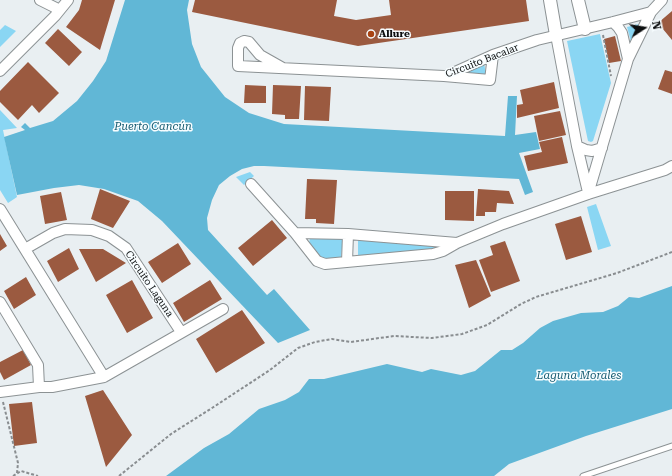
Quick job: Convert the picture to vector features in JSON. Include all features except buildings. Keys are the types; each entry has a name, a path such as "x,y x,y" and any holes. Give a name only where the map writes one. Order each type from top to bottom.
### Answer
{"street":[{"path":"40,0 60,10"},
{"path":"0,71 68,0"},
{"path":"550,0 577,146 588,194"},
{"path":"578,0 585,29"},
{"path":"588,194 628,59 651,12 662,0"},
{"name":"Circuito Bacalar","path":"283,68 260,55 249,42 244,41 240,43 238,48 238,66 444,76 493,55 537,40 651,12"},
{"path":"613,22 622,33 628,59"},
{"path":"444,76 490,80 493,55"},
{"path":"577,146 592,151 602,148"},
{"path":"251,184 321,264 433,254 503,224 588,194 665,170 672,166"},
{"path":"0,209 3,220 25,249 104,378"},
{"name":"Circuito Laguna","path":"25,249 53,233 65,229 92,230 109,236 126,248 181,332"},
{"path":"295,233 348,234 457,243"},
{"path":"347,262 348,234"},
{"path":"0,302 38,365 39,387"},
{"path":"1,395 39,387 52,387 104,378 223,309"}],"lane":[{"path":"583,476 672,446"}],"path":[{"path":"602,32 611,76"},
{"path":"119,476 171,434 270,370 298,348 315,342 332,339 351,342 394,336 432,338 462,334 487,325 521,304 536,297 617,273 672,252"},
{"path":"1,395 18,463 17,473"},
{"path":"13,476 21,471 38,476"}],"shaded area":[{"path":"643,23 631,42 627,27"},
{"path":"5,25 16,31 0,47 0,30"},
{"path":"600,34 611,83 593,141 591,142 588,141 567,41"},
{"path":"484,62 486,76 463,75 463,72"},
{"path":"0,110 17,128 3,130 17,197 8,203 0,190"},
{"path":"250,172 254,176 244,185 236,177"},
{"path":"596,204 611,246 598,250 587,207"},
{"path":"342,237 341,257 322,260 309,243 310,238"},
{"path":"358,238 436,245 434,249 358,256"}],"water":[{"name":"Puerto Cancún","path":"125,0 189,0 187,10 192,44 201,67 225,97 249,113 284,124 505,136 508,96 517,96 515,135 536,132 540,149 519,153 533,192 525,195 519,179 264,166 254,166 242,169 230,176 219,185 212,200 207,218 208,230 267,295 274,289 310,330 278,343 162,221 138,201 104,189 79,185 17,195 4,137 25,130 21,127 25,123 30,128 53,121 77,101 93,81 106,61"},
{"name":"Laguna Morales","path":"672,286 672,409 586,436 509,464 494,476 166,476 204,448 229,434 259,409 285,400 299,392 309,379 324,379 387,364 422,372 431,369 461,375 475,371 501,350 512,350 523,343 540,328 553,321 581,313 603,312 618,306 629,297 639,298"}],"place":[{"name":"Allure","path":"371,34"}]}
